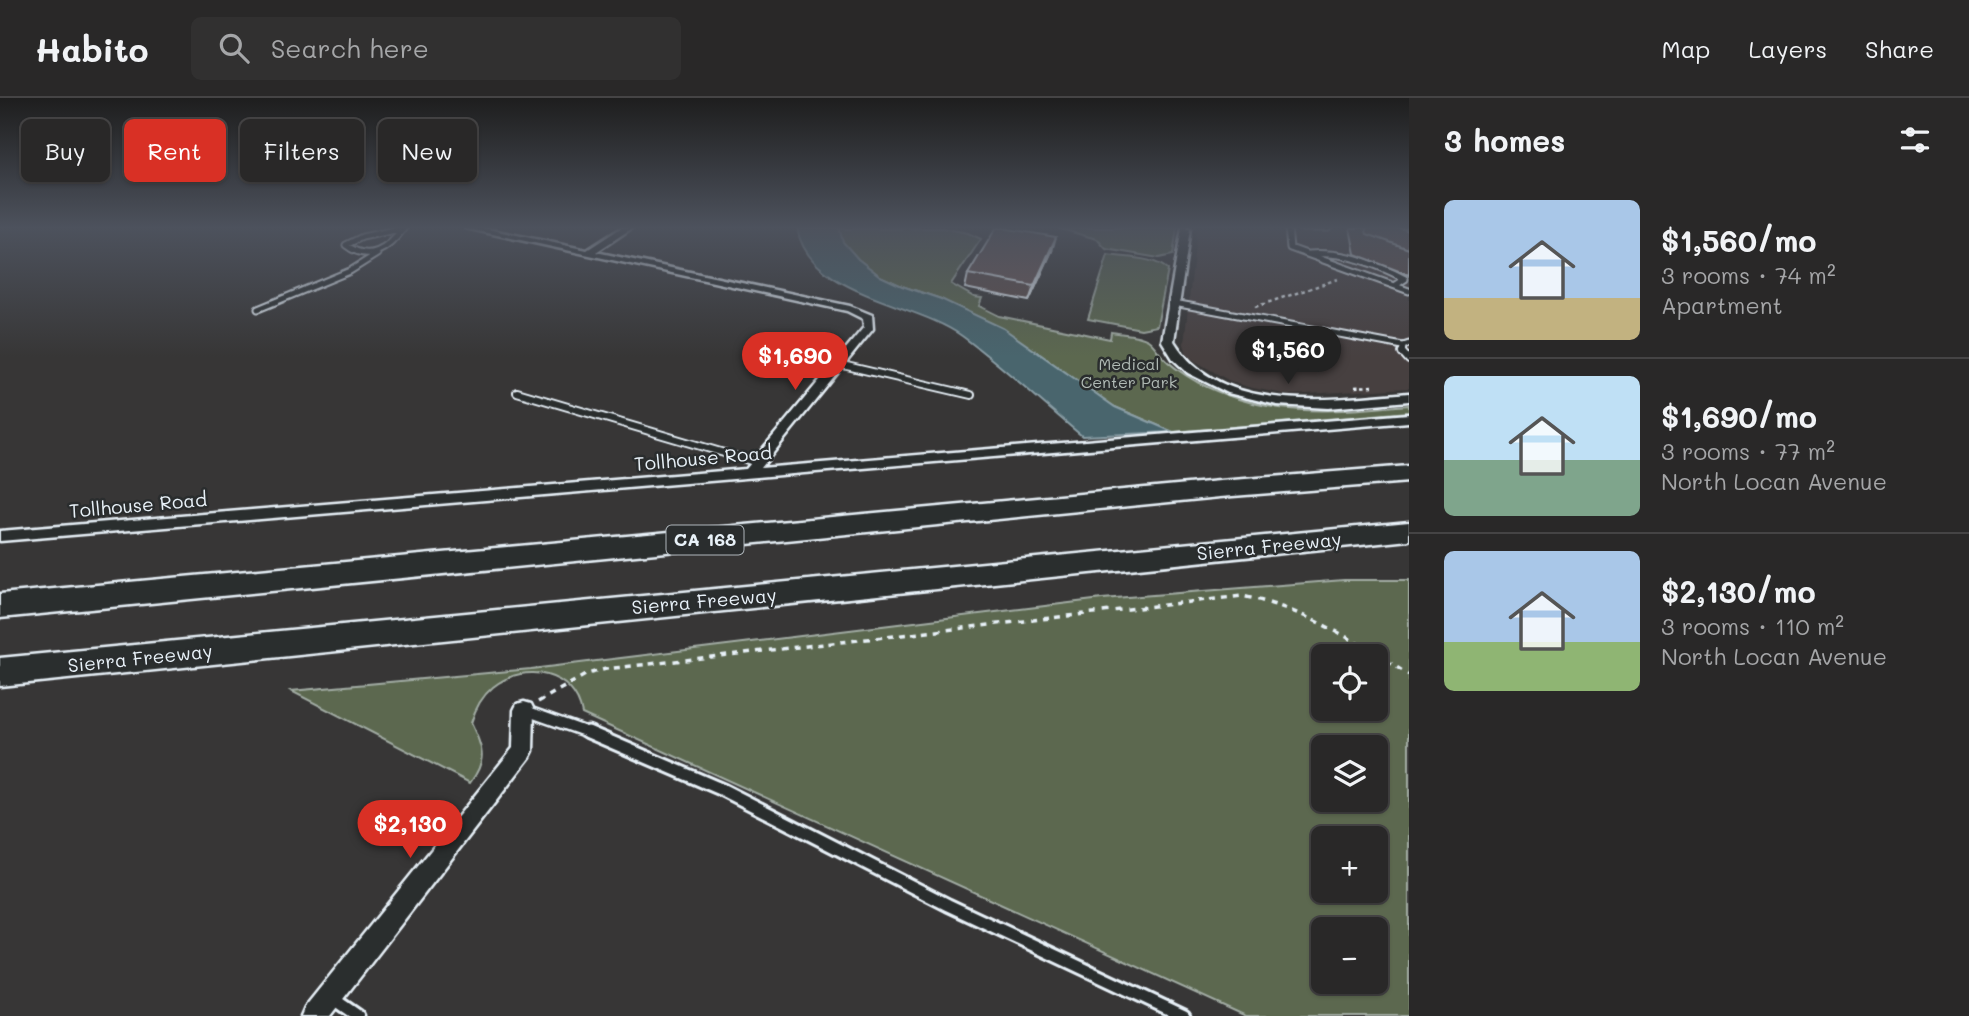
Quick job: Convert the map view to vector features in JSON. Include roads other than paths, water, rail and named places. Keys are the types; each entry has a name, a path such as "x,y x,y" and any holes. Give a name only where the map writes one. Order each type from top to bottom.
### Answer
{"highway":[{"name":"CA 168","path":"0,606 1409,474"},
{"name":"Sierra Freeway","path":"0,673 613,609 1409,531"},
{"path":"1306,543 1409,544"}],"street":[{"path":"668,271 850,309 868,317 869,327 754,468"},
{"path":"1179,271 1168,341 1171,351 1185,366 1222,386 1251,396 1302,404 1409,397"},
{"name":"Tollhouse Road","path":"0,537 754,468 1409,418"},
{"path":"314,1016 523,751 524,710"}],"lane":[{"path":"258,309 350,271"},
{"path":"1356,271 1409,291"},
{"path":"1383,271 1405,279 1396,285"},
{"path":"1174,303 1406,345 1402,355 1409,360"},
{"path":"838,364 971,395"},
{"path":"517,392 754,468"},
{"path":"524,710 579,727 761,809 1009,936 1184,1016"},
{"path":"329,996 358,1016"}],"water":[{"path":"824,271 873,271 902,286 941,299 1003,328 1115,407 1173,432 1082,436 962,336 942,324 842,283"}],"park label":[{"name":"Medical Center Park","path":"1129,373"}]}
